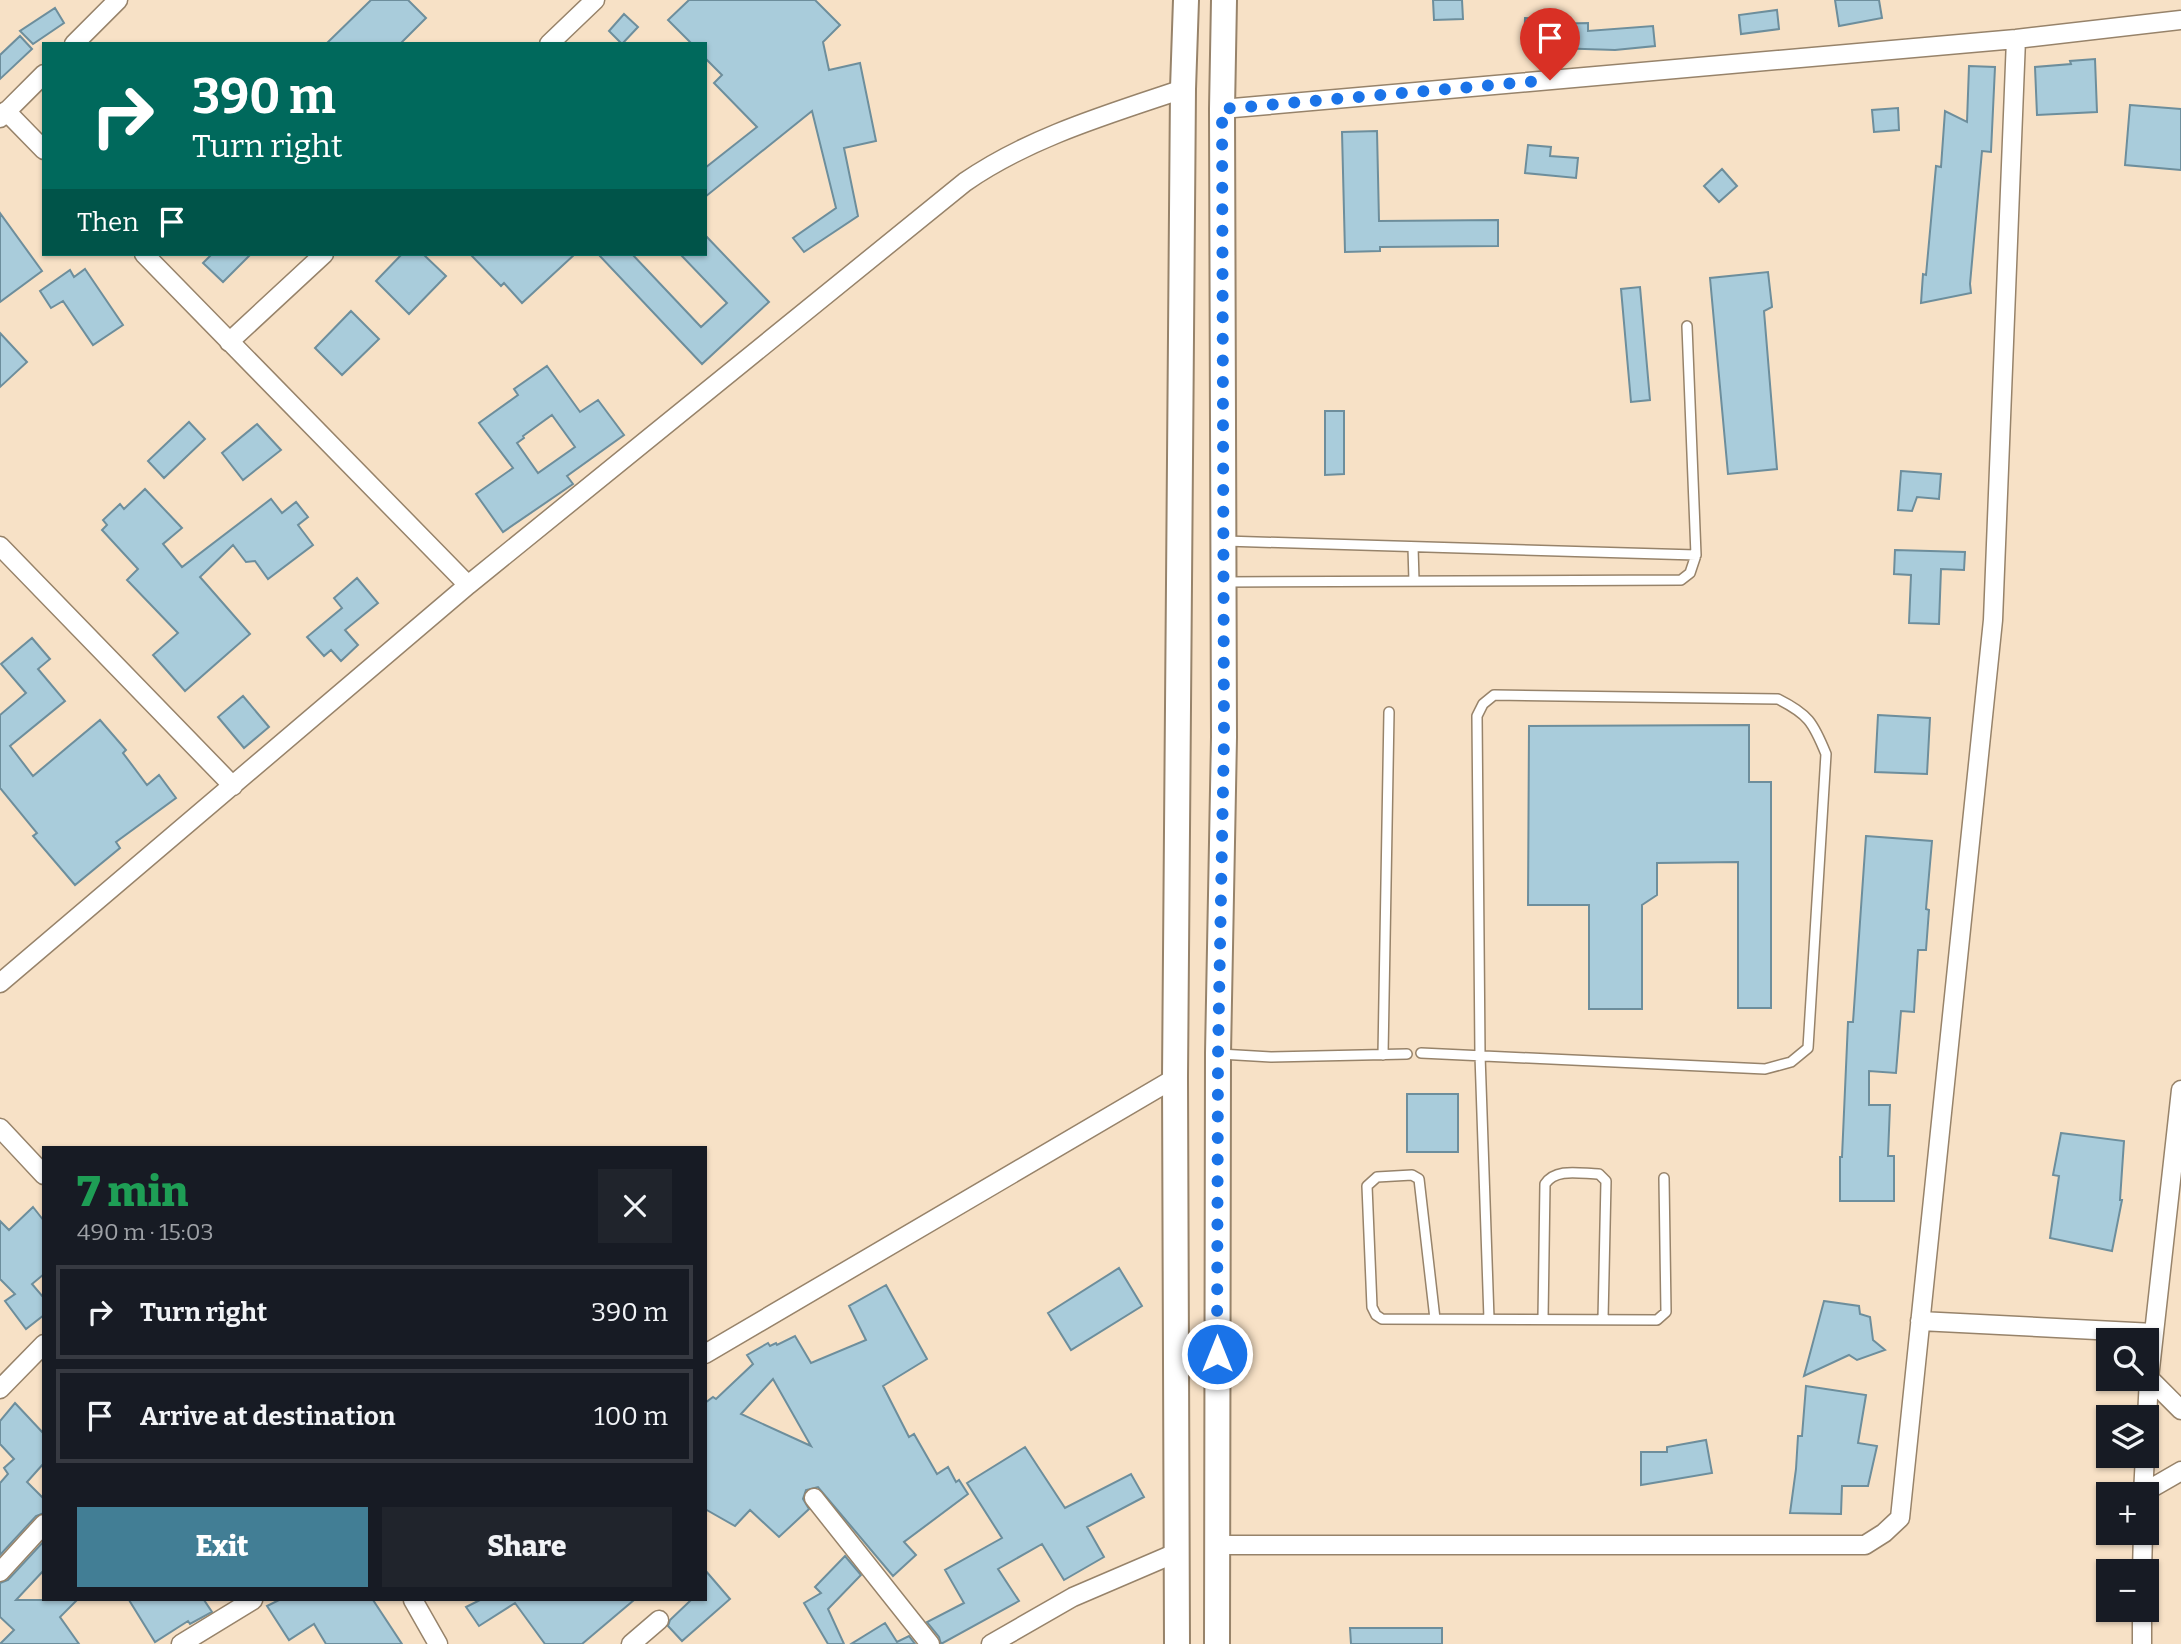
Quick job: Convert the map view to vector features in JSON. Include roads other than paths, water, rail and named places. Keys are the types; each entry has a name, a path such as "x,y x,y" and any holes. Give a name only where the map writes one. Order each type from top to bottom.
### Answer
{"main road":[{"path":"1177,1644 1175,1078 1186,0"},
{"path":"1217,1644 1218,1054 1224,737 1224,0"}],"street":[{"path":"76,42 118,0"},
{"path":"550,42 595,0"},
{"path":"1222,109 2016,39 2181,20"},
{"path":"1217,1545 1865,1545 1884,1534 1900,1518 1993,620 2016,39"},
{"path":"42,76 3,114 42,148"},
{"path":"0,984 468,585 965,182 991,164 1087,122 1183,89"},
{"path":"146,256 468,585"},
{"path":"229,342 322,256"},
{"path":"0,546 233,786"},
{"path":"707,1353 1175,1078"},
{"path":"2155,1328 2181,1090"},
{"path":"0,1128 42,1173"},
{"path":"1920,1321 2096,1330"},
{"path":"0,1389 42,1346"},
{"path":"2159,1388 2181,1410"},
{"path":"2159,1484 2181,1471"},
{"path":"814,1498 930,1644"},
{"path":"0,1572 42,1526"},
{"path":"992,1644 1073,1597 1178,1552"},
{"path":"181,1644 251,1601"},
{"path":"414,1601 438,1644"},
{"path":"631,1644 659,1620"},
{"path":"2142,1622 2142,1644"}],"lane":[{"path":"1223,582 1681,580 1690,573 1696,555 1686,326"},
{"path":"1223,541 1696,555"},
{"path":"1413,547 1414,581"},
{"path":"1421,1053 1480,1055 1765,1069 1791,1062 1808,1048 1826,754 1816,730 1801,711 1777,699 1494,695 1483,705 1477,716 1480,1055 1489,1319"},
{"path":"1383,1055 1389,712"},
{"path":"1218,1054 1271,1058 1407,1054"},
{"path":"1543,1319 1545,1184 1556,1173 1600,1174 1605,1181 1602,1320"},
{"path":"1435,1319 1419,1179 1412,1175 1377,1177 1367,1186 1372,1307 1382,1319 1602,1320 1657,1320 1666,1312 1664,1178"}]}
